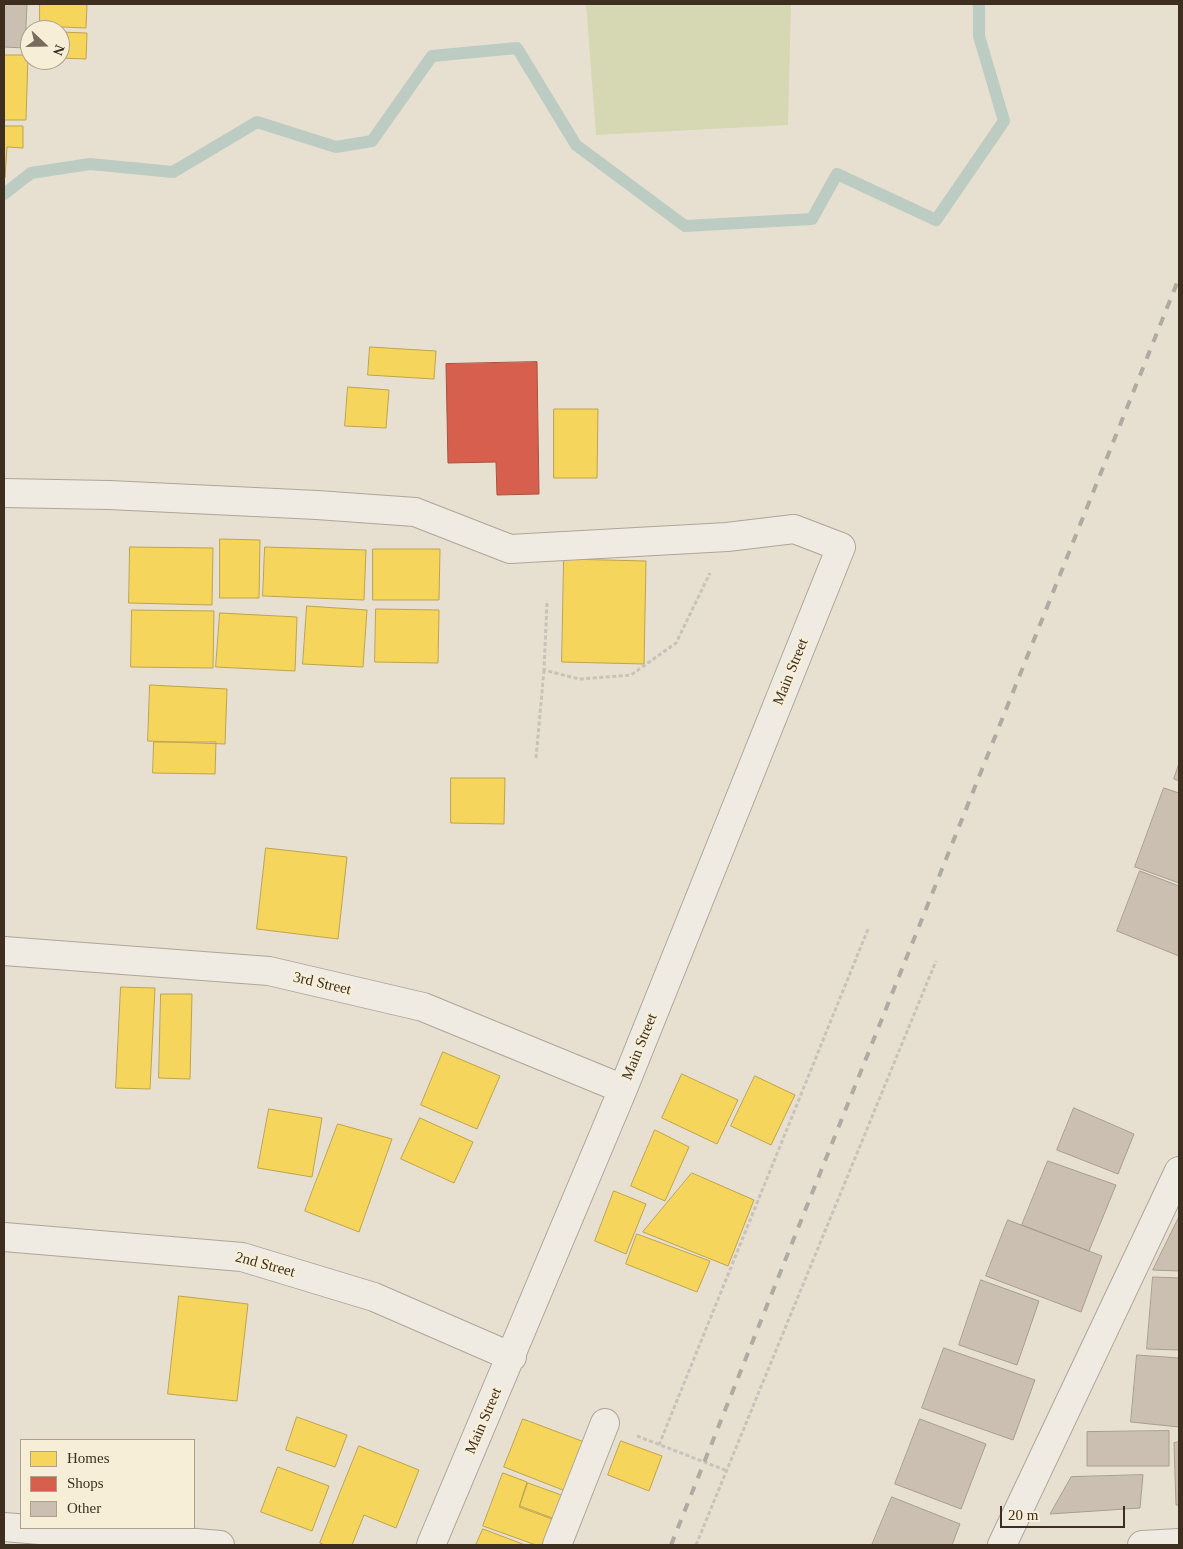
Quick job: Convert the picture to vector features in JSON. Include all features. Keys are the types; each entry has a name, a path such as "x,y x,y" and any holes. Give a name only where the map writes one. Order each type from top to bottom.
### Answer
{"street":[{"path":"4,494 109,495 415,512 510,549 727,537"},
{"name":"Main Street","path":"431,1545 624,1089 841,546 794,529 727,537"},
{"name":"3rd Street","path":"4,951 269,971 423,1007 624,1089"},
{"path":"1002,1545 1179,1171"},
{"name":"2nd Street","path":"4,1237 242,1257 374,1297 512,1357"},
{"path":"557,1545 605,1423"},
{"path":"4,1527 20,1528"},
{"path":"28,1529 220,1545"},
{"path":"1142,1545 1179,1543"}],"path":[{"path":"544,670 578,679 631,675 676,643 727,537"},
{"path":"536,758 544,670 547,603"},
{"path":"659,1445 868,929"},
{"path":"696,1545 725,1470 936,961"},
{"path":"605,1423 725,1470"}],"green space":[{"path":"586,4 791,4 788,125 596,135"}],"building: Homes":[{"path":"40,4 87,4 86,28 70,27 70,20 40,20"},
{"path":"70,32 87,33 86,59 70,58"},
{"path":"4,55 20,55 20,70 28,70 26,120 4,120"},
{"path":"4,126 23,126 23,148 7,147 5,177"},
{"path":"370,347 436,351 434,379 368,375"},
{"path":"348,387 389,390 386,428 345,426"},
{"path":"554,409 598,409 597,478 554,478"},
{"path":"220,539 260,540 259,598 220,598"},
{"path":"130,547 213,548 212,605 129,603"},
{"path":"265,547 366,550 364,600 263,596"},
{"path":"373,549 440,549 439,600 373,600"},
{"path":"564,559 646,561 644,664 562,662"},
{"path":"307,606 367,610 363,667 303,664"},
{"path":"376,609 439,610 438,663 375,662"},
{"path":"132,610 214,611 213,668 131,667"},
{"path":"220,613 297,617 295,671 216,667"},
{"path":"150,685 227,689 225,744 148,741"},
{"path":"154,742 216,742 215,774 153,773"},
{"path":"451,778 505,778 504,824 451,823"},
{"path":"266,848 347,857 338,939 257,929"},
{"path":"121,987 155,988 150,1089 116,1088"},
{"path":"161,994 192,994 190,1079 159,1078"},
{"path":"443,1052 500,1076 477,1129 421,1105"},
{"path":"682,1074 738,1100 717,1144 662,1118"},
{"path":"755,1076 795,1095 771,1145 731,1126"},
{"path":"269,1109 322,1118 312,1177 258,1168"},
{"path":"420,1118 473,1142 454,1183 401,1159"},
{"path":"338,1124 392,1139 359,1232 305,1211"},
{"path":"655,1130 689,1147 665,1201 631,1186"},
{"path":"692,1173 754,1200 728,1266 643,1232"},
{"path":"614,1191 646,1204 626,1254 595,1241"},
{"path":"637,1234 710,1261 697,1292 626,1264"},
{"path":"179,1296 248,1304 237,1401 168,1394"},
{"path":"297,1417 347,1435 335,1467 286,1450"},
{"path":"523,1419 587,1443 568,1492 504,1467"},
{"path":"621,1441 662,1456 649,1491 608,1475"},
{"path":"359,1446 419,1470 396,1528 364,1515 352,1545 325,1545 320,1543"},
{"path":"278,1467 329,1486 312,1531 261,1512"},
{"path":"503,1473 527,1482 519,1507 555,1520 545,1545 536,1545 483,1526"},
{"path":"528,1483 564,1496 555,1519 520,1506"},
{"path":"483,1529 525,1545 476,1545"}],"building: Shops":[{"path":"537,362 539,494 497,495 496,462 448,463 446,364"}],"building: Other":[{"path":"4,4 27,4 26,20 20,20 20,48 4,47"},
{"path":"1179,764 1179,781 1174,779"},
{"path":"1164,788 1179,793 1179,883 1135,867"},
{"path":"1140,871 1179,886 1179,956 1117,931"},
{"path":"1074,1108 1134,1134 1118,1174 1057,1150"},
{"path":"1048,1161 1116,1185 1089,1251 1022,1225"},
{"path":"1179,1217 1179,1271 1153,1270"},
{"path":"1008,1220 1102,1256 1081,1312 986,1276"},
{"path":"1153,1277 1179,1278 1179,1350 1147,1349"},
{"path":"981,1280 1039,1301 1017,1365 959,1345"},
{"path":"944,1348 1035,1380 1013,1440 922,1408"},
{"path":"1137,1355 1179,1358 1179,1427 1131,1422"},
{"path":"920,1419 986,1444 961,1509 895,1484"},
{"path":"1169,1431 1169,1466 1087,1466 1087,1432"},
{"path":"1179,1442 1179,1505 1176,1505 1174,1443"},
{"path":"1143,1475 1140,1508 1050,1514 1071,1477"},
{"path":"892,1497 960,1524 952,1545 872,1545"}],"waterway":[{"path":"4,194 31,173 90,164 173,172 257,122 336,147 372,141 432,56 517,48 576,145 685,226 812,219 837,174 936,220 1004,121 979,36 979,4"}],"railway":[{"path":"671,1545 1179,278"}]}
